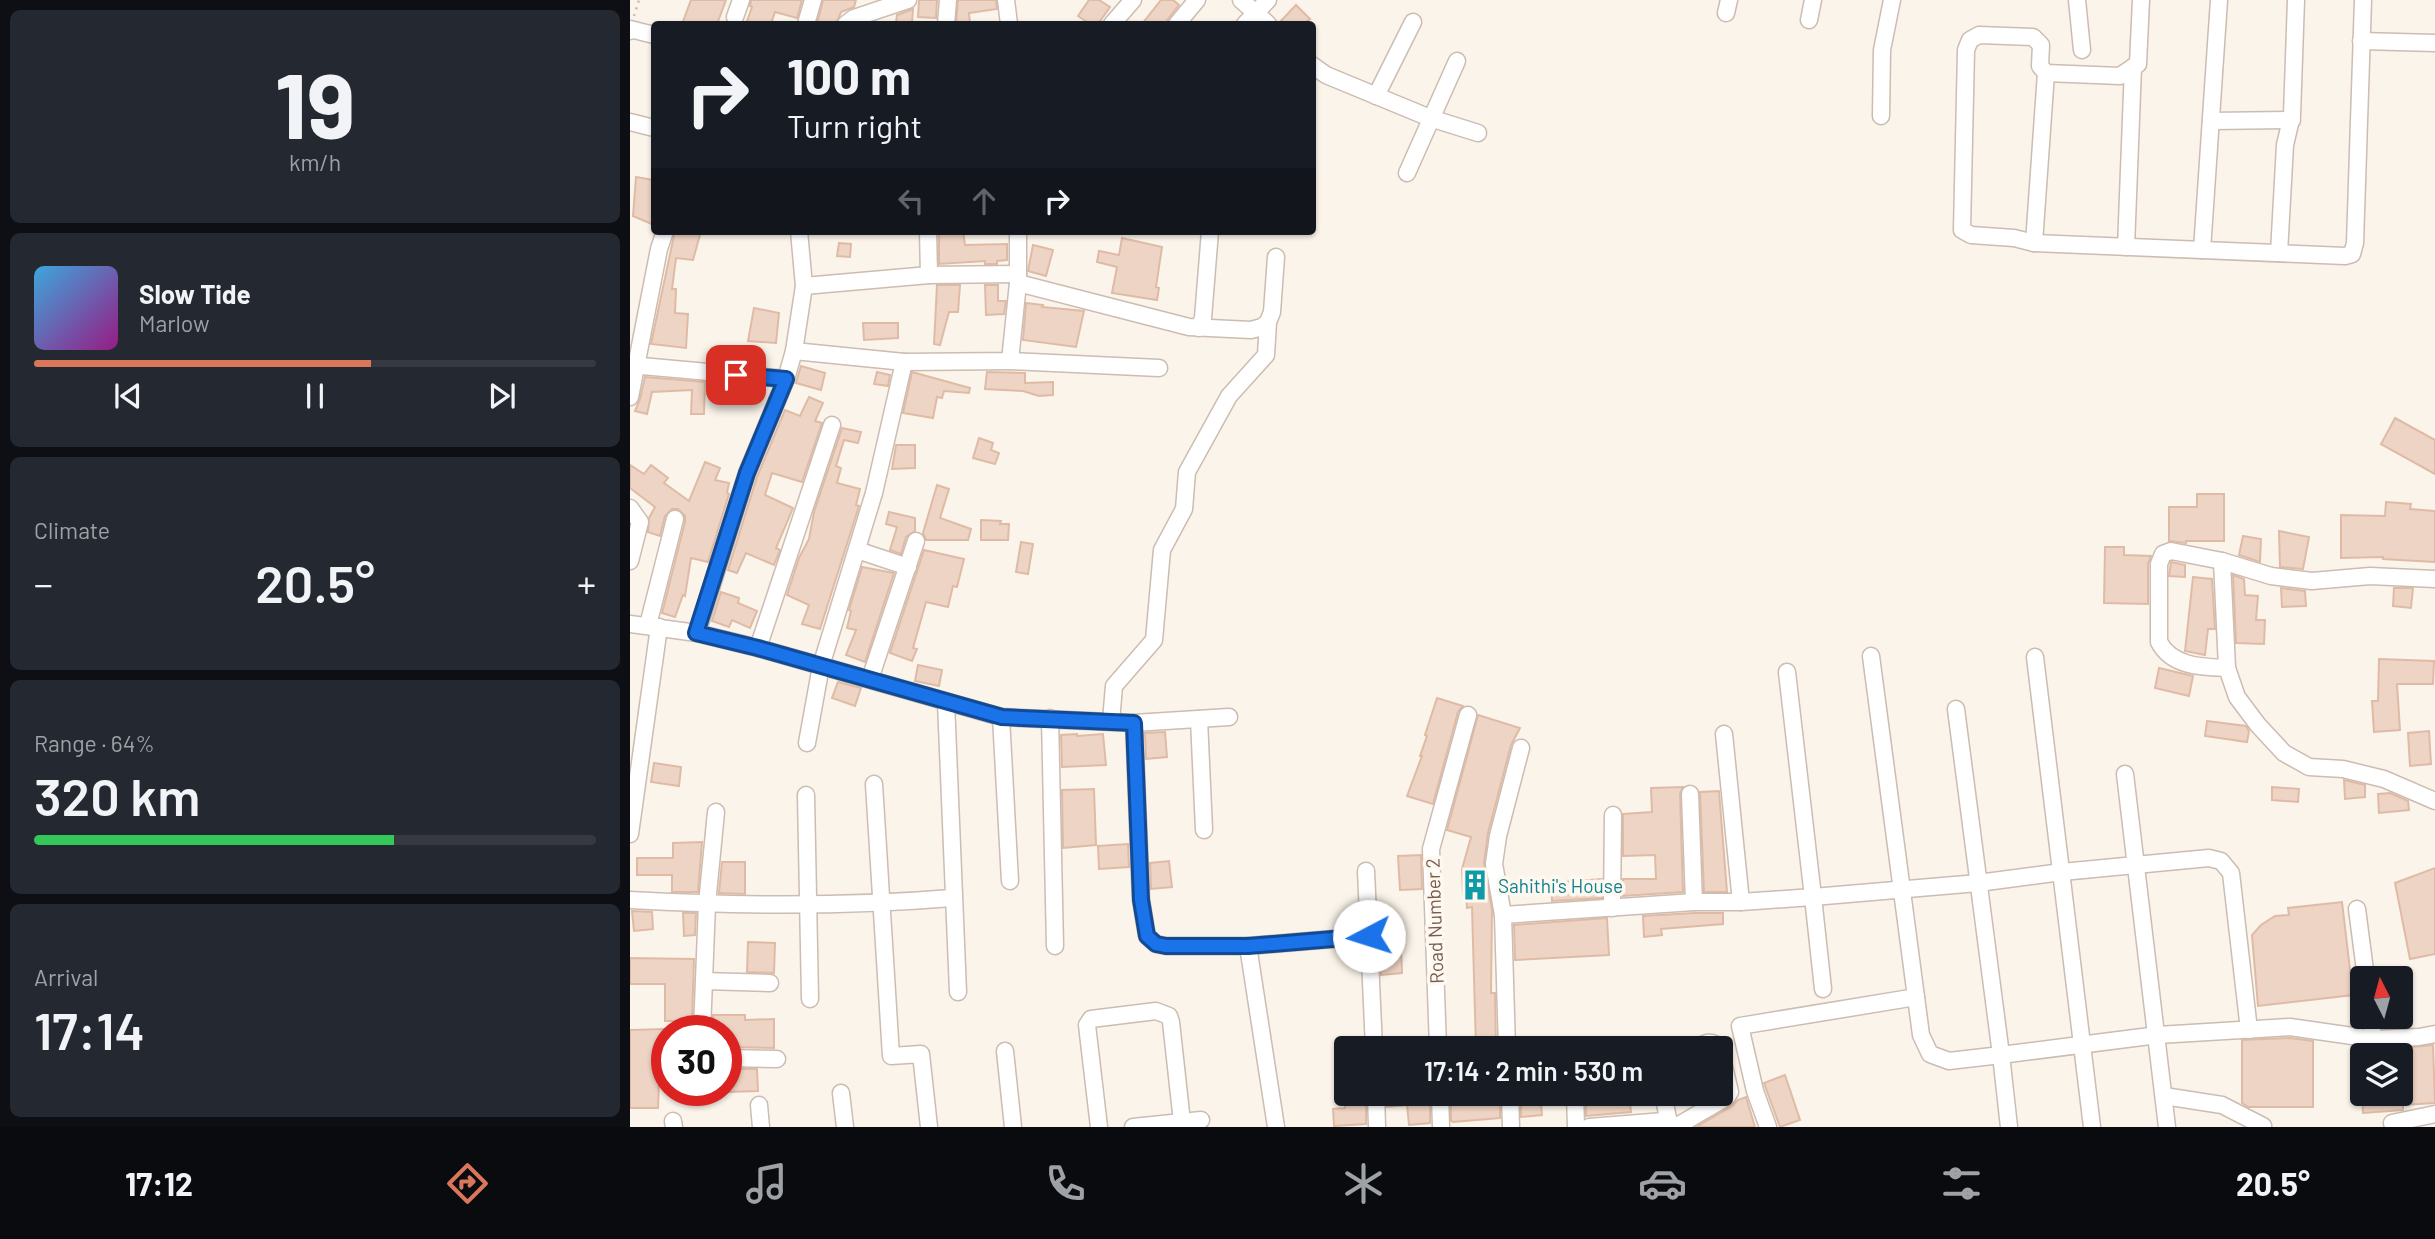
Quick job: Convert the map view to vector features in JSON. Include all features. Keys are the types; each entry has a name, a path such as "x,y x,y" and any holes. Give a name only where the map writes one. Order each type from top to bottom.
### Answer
{"street":[{"path":"735,17 741,0"},
{"path":"807,21 813,0"},
{"path":"946,21 948,0"},
{"path":"1006,0 1009,21"},
{"path":"1115,21 1133,0"},
{"path":"1180,21 1197,0"},
{"path":"1241,0 1250,19 1268,0"},
{"path":"1809,20 1813,0"},
{"path":"1881,116 1882,50 1892,0"},
{"path":"2077,0 2082,50"},
{"path":"2046,73 2120,76 2138,64 2141,0"},
{"path":"2202,250 2219,0"},
{"path":"2280,253 2285,145 2291,120 2296,0"},
{"path":"2034,243 2046,73 2040,66 2041,44 2033,37 1979,35 1970,40 1966,50 1962,230 1971,235 2014,238 2034,243 2345,256 2352,254 2355,243 2363,0"},
{"path":"850,21 902,1"},
{"path":"1376,96 1413,22"},
{"path":"630,31 631,29 651,34"},
{"path":"2361,41 2435,43"},
{"path":"1407,173 1457,61"},
{"path":"2126,247 2133,67"},
{"path":"1316,68 1326,75 1432,119 1478,134"},
{"path":"2211,121 2291,120"},
{"path":"630,122 651,127"},
{"path":"630,397 633,365 664,235"},
{"path":"696,633 747,473 786,379 794,351 804,286 799,235"},
{"path":"928,235 929,275"},
{"path":"1010,361 1018,278 1018,235"},
{"path":"1199,328 1203,318 1210,235"},
{"path":"1111,721 1114,686 1154,640 1162,550 1184,509 1187,472 1229,396 1266,355 1276,257"},
{"path":"804,286 929,275 1018,278 1189,327 1251,330 1268,322"},
{"path":"794,351 904,362 1010,361 1159,368"},
{"path":"807,743 821,666 884,456 904,362"},
{"path":"633,365 786,379"},
{"path":"758,648 832,425"},
{"path":"630,508 640,522 630,561"},
{"path":"630,834 653,626 675,519"},
{"path":"870,679 916,541"},
{"path":"857,550 908,567"},
{"path":"2227,668 2194,667 2162,648 2159,642 2158,564 2163,554 2171,551 2222,561 2271,576 2312,581 2370,576 2435,579"},
{"path":"2222,561 2227,668 2237,697 2258,725 2284,753 2309,767 2343,769 2384,779 2435,801"},
{"path":"630,624 696,633 758,648 1002,717 1134,723 1229,717"},
{"path":"1871,656 1920,1035 1930,1054 1949,1060 2158,1035 2290,1027 2373,1039 2435,1034"},
{"path":"2035,657 2092,1127"},
{"path":"1787,672 1823,989"},
{"path":"946,702 952,898 958,992"},
{"path":"1956,709 2009,1127"},
{"name":"Road Number 2","path":"1438,1036 1431,849 1468,715"},
{"path":"1002,717 1010,881"},
{"path":"1050,718 1055,946"},
{"path":"1199,719 1204,830"},
{"path":"1134,723 1141,900 1147,936 1156,944 1166,946 1248,946 1369,936"},
{"path":"1724,734 1741,902"},
{"path":"1507,1036 1503,915 1494,864 1498,836 1521,748"},
{"path":"2125,774 2167,1127"},
{"path":"874,784 891,1056 921,1054 929,1127"},
{"path":"1690,794 1694,902"},
{"path":"806,795 810,999"},
{"path":"703,1015 707,904 716,812"},
{"path":"1612,908 1613,815"},
{"path":"1503,915 1813,897 2209,859 2221,861 2231,873 2249,1030"},
{"path":"1366,872 1373,1036"},
{"path":"630,900 810,906 883,904 952,898"},
{"path":"2357,909 2364,966"},
{"path":"1248,946 1276,1127"},
{"path":"704,981 769,983"},
{"path":"1768,1127 1755,1091 1740,1026 1916,997"},
{"path":"1099,1127 1087,1025 1091,1019 1156,1011 1169,1016 1171,1022 1182,1122"},
{"path":"2372,1029 2373,1039"},
{"path":"1005,1051 1013,1127"},
{"path":"742,1058 777,1059"},
{"path":"841,1093 845,1127"},
{"path":"2164,1096 2221,1105 2263,1126"},
{"path":"759,1105 761,1127"},
{"path":"1376,1106 1377,1127"},
{"path":"1440,1106 1441,1127"},
{"path":"1510,1106 1511,1127"},
{"path":"1575,1106 1576,1127"},
{"path":"1668,1106 1676,1125"},
{"path":"1588,1127 1664,1121 1676,1125 1711,1106"},
{"path":"2392,1123 2435,1114"},
{"path":"1133,1127 1201,1120"}],"building":[{"path":"691,0 726,0 718,21 683,21"},
{"path":"751,0 802,0 797,18 775,12 772,21 747,21 752,7"},
{"path":"823,0 856,0 854,7 841,12 837,21 818,21"},
{"path":"919,0 937,0 936,18 918,17"},
{"path":"958,0 996,0 997,9 969,13 970,21 956,21"},
{"path":"1089,0 1099,0 1110,7 1100,21 1086,21 1078,16"},
{"path":"1161,0 1173,0 1179,5 1166,21 1144,21"},
{"path":"1296,5 1310,19 1308,21 1281,21"},
{"path":"913,9 912,21 896,21 897,15"},
{"path":"636,177 651,180 651,224 633,216"},
{"path":"674,235 700,235 693,260 676,258 672,289 676,289 675,313 688,314 686,348 651,344"},
{"path":"939,235 964,235 965,245 1007,244 1007,260 997,261 997,264 985,264 985,261 939,264"},
{"path":"1122,238 1162,247 1156,287 1159,288 1157,300 1112,293 1117,267 1097,262 1099,251 1119,255"},
{"path":"839,243 851,244 850,257 837,256"},
{"path":"1033,245 1053,250 1046,276 1028,271"},
{"path":"937,285 960,285 958,312 949,312 940,345 934,344"},
{"path":"985,285 998,285 998,301 1006,301 1004,314 986,315"},
{"path":"1026,303 1084,311 1076,347 1023,340"},
{"path":"754,308 779,313 776,343 748,341"},
{"path":"863,323 898,323 898,338 864,340"},
{"path":"801,366 825,373 821,390 796,383"},
{"path":"877,372 890,375 888,386 874,384"},
{"path":"912,372 970,388 969,393 944,391 942,398 937,397 933,418 903,413"},
{"path":"987,372 1025,373 1025,383 1053,382 1053,395 1039,396 1023,391 985,389"},
{"path":"645,377 705,382 704,414 691,414 692,390 652,392 647,414 635,411"},
{"path":"809,397 823,403 815,421 822,423 802,482 772,473 765,495 793,508 776,548 780,550 774,565 746,553 737,573 728,570 757,477 785,410 800,416"},
{"path":"2395,418 2435,440 2435,474 2381,444"},
{"path":"842,428 861,432 858,443 844,440 836,466 841,468 837,483 860,489 856,505 859,506 820,629 802,624 809,605 787,595 799,558 809,539 814,512"},
{"path":"979,438 993,443 991,450 999,453 995,464 973,458"},
{"path":"896,445 915,445 915,468 892,469"},
{"path":"705,462 720,468 715,480 729,483 729,494 708,562 691,558 685,596 683,595 675,617 662,613 685,516 678,509 672,509 665,516 660,536 648,532 649,518 655,507 630,488 630,465 644,474 651,465 668,478 664,483 689,501"},
{"path":"937,485 949,489 940,518 971,529 968,540 926,540 923,533"},
{"path":"2197,494 2224,494 2224,541 2169,541 2169,507 2197,507"},
{"path":"2386,502 2411,504 2410,509 2435,511 2435,562 2383,557 2341,558 2341,515 2385,516"},
{"path":"889,512 915,518 915,531 906,537 901,554 890,550 897,527 886,524"},
{"path":"981,520 1009,524 1008,540 981,540"},
{"path":"2279,531 2309,537 2303,569 2280,567"},
{"path":"2243,536 2261,539 2260,562 2239,555"},
{"path":"1021,542 1033,544 1028,574 1016,572"},
{"path":"2105,547 2124,547 2124,555 2151,556 2148,564 2148,604 2104,603"},
{"path":"924,550 964,559 957,587 953,586 948,607 926,602 912,661 890,653"},
{"path":"2171,562 2185,565 2185,577 2169,576"},
{"path":"862,567 894,573 865,662 846,655 856,630 847,628 849,610"},
{"path":"2233,575 2244,579 2245,595 2258,596 2256,620 2265,620 2264,644 2236,643"},
{"path":"2193,577 2212,579 2215,629 2208,629 2205,655 2185,651"},
{"path":"2281,588 2305,591 2306,606 2282,607"},
{"path":"2394,588 2413,588 2411,608 2393,606"},
{"path":"721,592 739,598 738,603 757,611 750,628 732,620 729,627 712,621"},
{"path":"2379,659 2434,661 2433,684 2397,684 2400,730 2374,732 2372,701 2378,701"},
{"path":"918,665 942,670 939,686 915,681"},
{"path":"2159,668 2193,676 2189,696 2155,688"},
{"path":"838,682 861,688 855,706 832,698"},
{"path":"1437,698 1463,706 1458,712 1433,804 1407,796 1422,756 1427,736 1425,735"},
{"path":"1478,715 1520,728 1511,745 1488,833 1484,863 1492,910 1491,993 1495,993 1496,1036 1476,1036 1472,907 1467,908 1466,894 1463,894 1462,869 1471,837 1447,830"},
{"path":"2207,721 2246,726 2249,731 2247,742 2205,736"},
{"path":"2429,731 2431,764 2410,766 2408,733"},
{"path":"1165,732 1167,757 1146,759 1145,733"},
{"path":"1103,734 1106,765 1062,767 1061,735"},
{"path":"654,763 681,767 679,786 651,782"},
{"path":"2344,780 2365,785 2365,797 2345,799"},
{"path":"1683,787 1680,794 1683,892 1623,896 1623,879 1656,879 1655,855 1623,856 1623,814 1652,812 1651,788"},
{"path":"2272,787 2299,789 2298,802 2272,800"},
{"path":"1094,789 1096,845 1063,848 1062,790"},
{"path":"1719,791 1727,892 1704,892 1700,792"},
{"path":"2390,793 2408,801 2409,810 2379,813 2378,794"},
{"path":"702,842 698,892 672,892 672,875 637,875 637,858 673,858 673,843"},
{"path":"1128,844 1129,867 1099,869 1098,846"},
{"path":"1421,855 1422,889 1400,890 1398,856"},
{"path":"1169,861 1172,887 1151,889 1150,863"},
{"path":"722,862 745,862 745,894 719,893"},
{"path":"2435,868 2435,954 2410,959 2395,883"},
{"path":"1602,879 1602,898 1552,901 1551,883"},
{"path":"2342,902 2350,970 2350,995 2258,1006 2252,935 2275,916 2289,915 2288,908"},
{"path":"632,911 652,912 653,929 634,931"},
{"path":"683,913 696,913 695,935 684,936"},
{"path":"1723,913 1723,924 1661,929 1662,935 1644,937 1643,916"},
{"path":"1607,918 1609,955 1515,960 1514,925"},
{"path":"748,942 775,943 774,973 747,972"},
{"path":"1401,946 1402,973 1381,975 1380,948"},
{"path":"630,958 694,959 692,1015 665,1015 665,984 630,984"},
{"path":"742,1015 745,1015 745,1020 774,1019 774,1048 742,1047"},
{"path":"651,1029 651,1106 658,1108 630,1108 630,1030"},
{"path":"2290,1038 2313,1041 2313,1107 2248,1107 2242,1103 2242,1040"},
{"path":"2433,1045 2435,1103 2413,1104 2413,1047"},
{"path":"742,1069 757,1069 758,1091 742,1092"},
{"path":"1785,1075 1800,1120 1780,1127 1764,1083"},
{"path":"1746,1097 1755,1127 1696,1127 1733,1106"},
{"path":"1366,1106 1366,1124 1334,1126 1333,1109"},
{"path":"1407,1106 1430,1106 1430,1123 1409,1125"},
{"path":"1451,1106 1500,1106 1500,1118 1451,1121"},
{"path":"1521,1106 1541,1106 1542,1115 1521,1117"},
{"path":"1586,1106 1630,1106 1631,1112 1586,1116"},
{"path":"2363,1106 2403,1106 2403,1110 2363,1113"}],"place":[{"name":"Sahithi's House","path":"1475,885"}],"route":[{"path":"736,375 786,379 747,473 696,633 1002,717 1134,723 1141,900 1147,936 1156,944 1166,946 1248,946 1369,936"}]}
